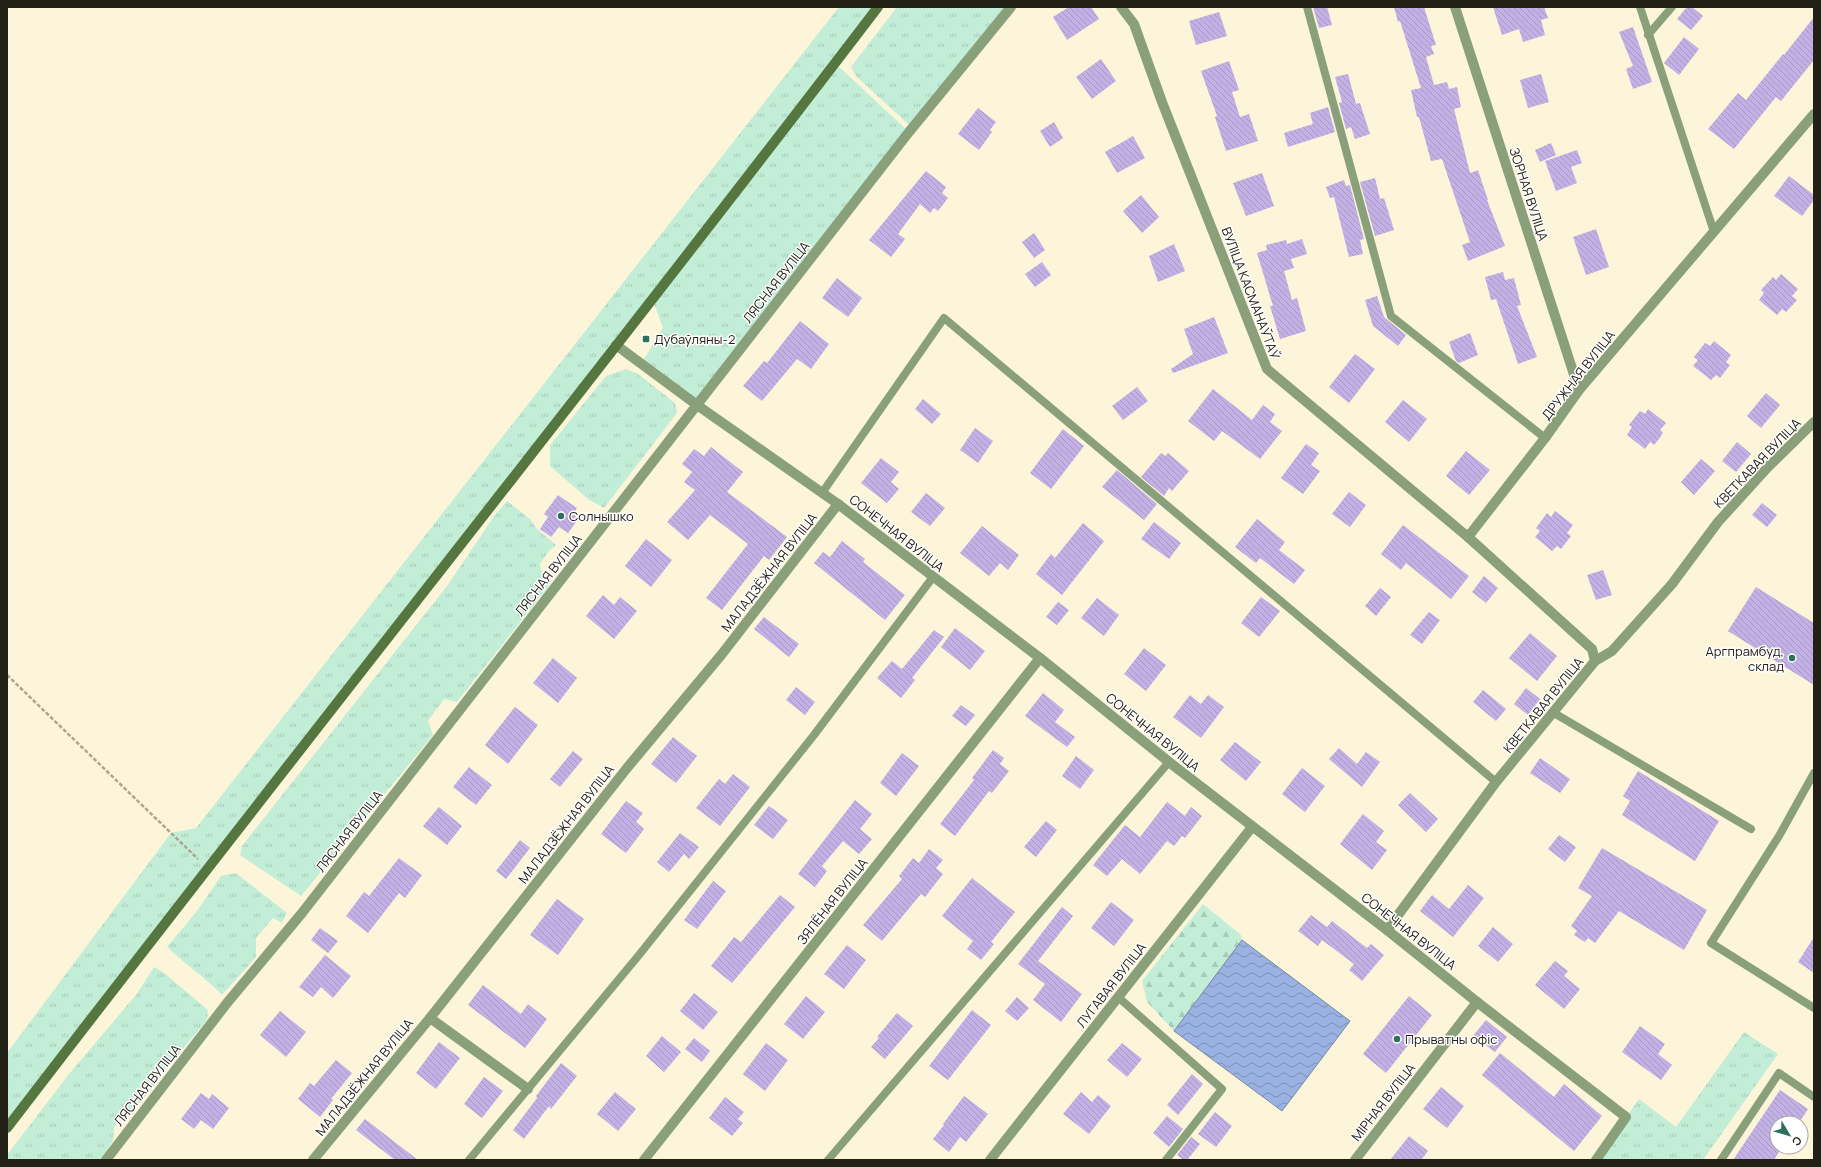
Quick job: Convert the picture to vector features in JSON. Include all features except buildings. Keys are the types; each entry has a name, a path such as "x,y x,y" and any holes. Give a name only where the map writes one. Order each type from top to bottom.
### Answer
{"main road":[{"path":"7,1128 534,453 878,7"}],"street":[{"name":"ЛЯСНАЯ ВУЛІЦА","path":"106,1160 227,1003 307,907 909,132 1011,7"},
{"name":"ВУЛІЦА КАСМАНАЎТАЎ","path":"1121,7 1134,24 1162,102 1266,369 1468,537"},
{"name":"ЗОРНАЯ ВУЛІЦА","path":"1455,7 1579,390"},
{"name":"ДРУЖНАЯ ВУЛІЦА","path":"1468,537 1545,438 1579,390 1814,114"},
{"name":"СОНЕЧНАЯ ВУЛІЦА","path":"616,345 697,405 838,504 1040,658 1169,762 1626,1117 1596,1160"},
{"name":"КВЕТКАВАЯ ВУЛІЦА","path":"1387,930 1496,782 1595,661 1612,651 1672,584 1723,516 1768,467 1814,422"},
{"name":"МАЛАДЗЁЖНАЯ ВУЛІЦА","path":"313,1160 430,1018 622,775 722,654 838,504"},
{"path":"1468,537 1592,649 1595,661"},
{"name":"ЗЯЛЁНАЯ ВУЛІЦА","path":"644,1160 1040,658"},
{"name":"ЛУГАВАЯ ВУЛІЦА","path":"990,1160 1252,827"},
{"name":"МІРНАЯ ВУЛІЦА","path":"1355,1160 1477,1002"},
{"path":"430,1018 528,1090"}],"lane":[{"path":"1307,7 1391,316 1545,438"},
{"path":"1640,7 1714,232"},
{"path":"1648,35 1672,7"},
{"path":"822,493 944,318 1496,782"},
{"path":"469,1160 639,955 810,741 933,577"},
{"path":"1554,713 1751,829"},
{"path":"828,1160 1169,762"},
{"path":"1814,773 1779,836 1711,942 1814,1008"},
{"path":"1118,997 1222,1089 1166,1160"},
{"path":"1721,1160 1779,1073 1814,1097"}],"path":[{"path":"7,675 208,869"}],"green space":[{"path":"839,7 878,7 835,63 909,132 697,405 641,364 663,328 653,300 7,1128 7,1053 171,833 196,828"},
{"path":"897,7 1006,7 909,125 856,76 851,67"},
{"path":"626,369 638,374 675,403 677,413 604,508 588,499 550,466 550,445 606,376"},
{"path":"507,501 530,519 536,528 556,545 549,551 540,564 542,574 551,583 457,702 444,699 428,721 433,735 301,896 240,855 242,846 447,586 495,515"},
{"path":"236,873 287,913 282,923 273,918 256,938 256,957 222,995 209,982 167,947 197,911 221,876"},
{"path":"1203,904 1241,935 1242,940 1174,1031 1147,1002 1142,981"},
{"path":"154,967 163,972 208,1010 207,1020 161,1073 151,1090 135,1108 124,1112 114,1128 113,1141 102,1158 100,1160 7,1160 7,1155 69,1074 136,995"},
{"path":"1744,1032 1778,1054 1703,1160 1596,1160 1639,1099 1676,1127"}],"water":[{"path":"1242,940 1350,1021 1282,1111 1174,1031"}],"place":[{"name":"Дубаўляны-2","path":"646,339"},
{"name":"Солнышко","path":"561,516"},
{"name":"Аргпрамбуд, склад","path":"1792,658"},
{"name":"Прыватны офіс","path":"1397,1039"}]}
